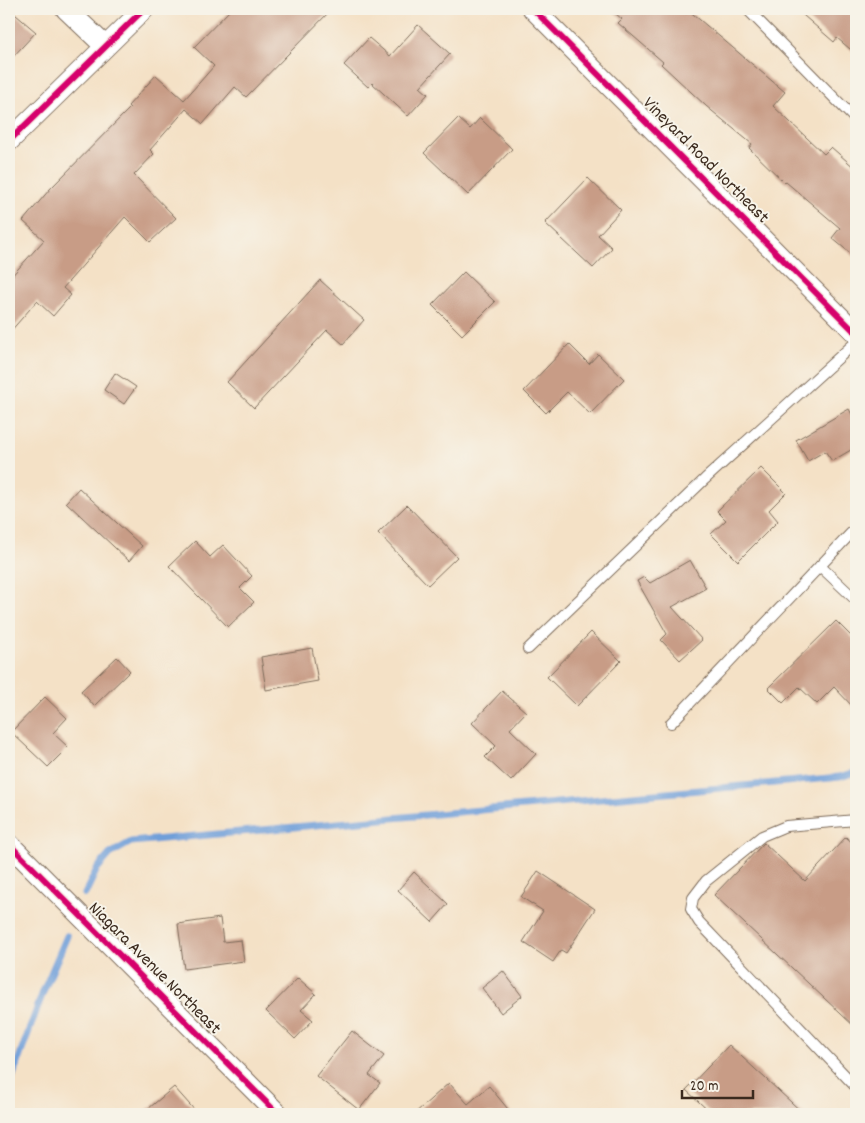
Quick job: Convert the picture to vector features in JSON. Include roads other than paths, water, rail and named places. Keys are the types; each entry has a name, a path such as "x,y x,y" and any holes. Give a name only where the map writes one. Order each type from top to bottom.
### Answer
{"street":[{"path":"66,9 105,46"},
{"path":"9,141 144,9"},
{"name":"Vineyard Road Northeast","path":"533,9 856,334"},
{"name":"Niagara Avenue Northeast","path":"9,844 278,1114"}],"lane":[{"path":"747,9 856,120"},
{"path":"528,649 705,479 856,342"},
{"path":"671,723 856,528"},
{"path":"820,566 856,600"},
{"path":"856,820 786,826 762,836 706,882 692,898 690,909 699,922 856,1087"}],"waterway":[{"path":"85,894 97,869 110,854 131,842 840,777 856,772"},
{"path":"9,1086 43,992 67,936"}]}
